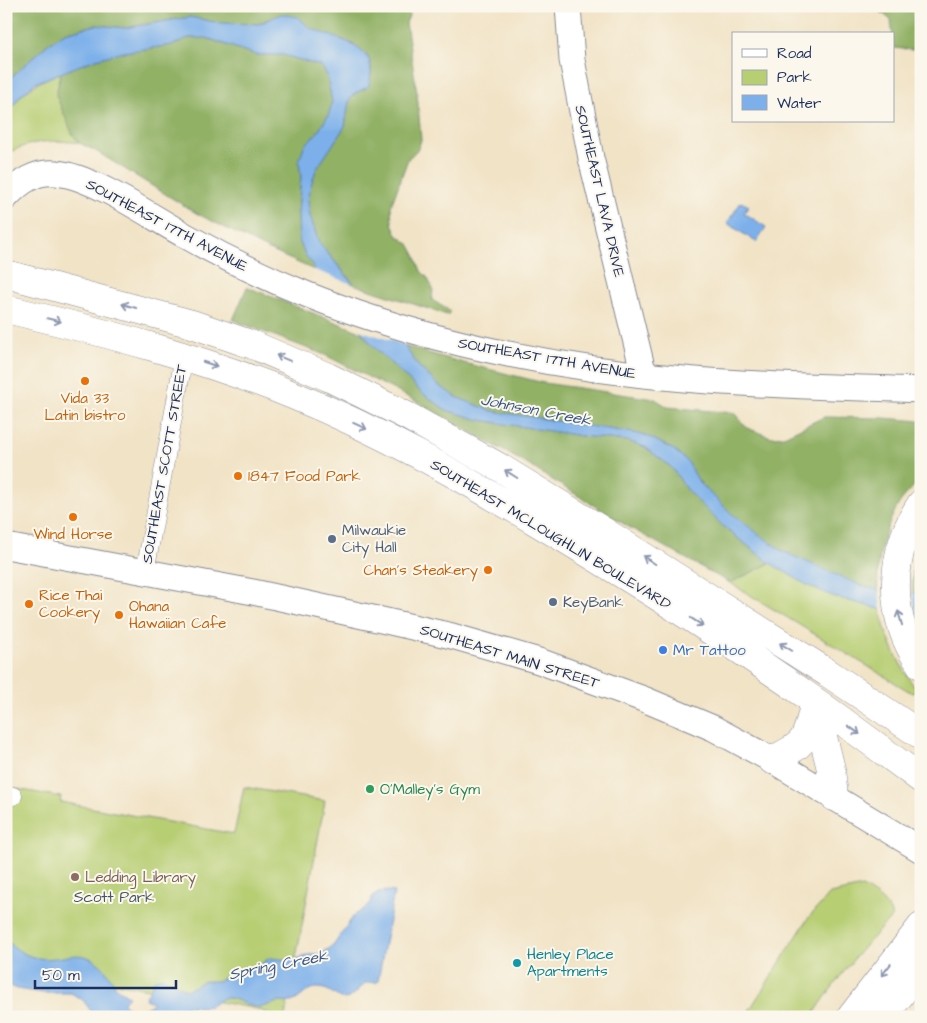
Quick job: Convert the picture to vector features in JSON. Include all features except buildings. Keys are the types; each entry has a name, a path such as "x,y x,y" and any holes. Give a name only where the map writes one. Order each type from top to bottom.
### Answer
{"main road":[{"name":"SOUTHEAST MCLOUGHLIN BOULEVARD","path":"6,274 192,324 254,345 328,377 409,417 499,467 600,529 820,668 921,735"},
{"name":"SOUTHEAST MCLOUGHLIN BOULEVARD","path":"6,309 97,331 241,374 366,428 491,495 600,560 705,627 814,701 921,779"},
{"path":"920,664 905,634 896,604 895,571 907,527 921,504"},
{"path":"772,760 795,749 803,742 808,732 814,701"},
{"path":"814,701 831,769 834,797"},
{"path":"851,1017 919,930"},
{"path":"883,1017 921,968"}],"street":[{"name":"SOUTHEAST LAVA DRIVE","path":"568,6 572,60 592,158 644,375"},
{"name":"SOUTHEAST 17TH AVENUE","path":"6,197 16,186 29,178 40,174 66,174 86,181 188,238 272,279 350,310 411,331 489,351 561,364 644,375 753,384 921,390"},
{"name":"SOUTHEAST SCOTT STREET","path":"145,572 184,356"},
{"name":"SOUTHEAST MAIN STREET","path":"6,546 258,593 452,636 510,652 594,680 713,728 772,760 921,850"}],"green space":[{"path":"6,6 413,6 406,23 417,92 421,140 418,149 408,159 391,206 392,223 397,235 409,244 421,271 427,277 433,289 432,300 450,311 449,314 447,315 355,285 319,243 310,217 308,200 316,170 345,126 349,101 354,94 365,89 371,76 371,63 366,54 359,48 310,28 298,17 268,19 259,24 219,23 190,17 125,28 96,25 65,33 48,44 6,82"},
{"path":"873,6 921,6 921,51 894,48 894,32 892,32 891,20"},
{"path":"188,38 206,38 256,55 283,55 321,66 327,75 332,102 329,114 318,132 304,146 299,162 301,176 298,214 299,240 305,255 314,265 314,270 265,248 196,213 94,150 79,143 72,133 56,95 61,72 108,56 165,46"},
{"path":"61,72 58,81 72,133 79,143 41,142 24,146 6,154 7,123 15,104 27,90"},
{"path":"247,287 361,332 422,393 446,410 480,420 627,441 645,447 671,467 689,492 726,529 770,563 730,583 629,527 525,463 418,402 325,355 233,320"},
{"path":"404,346 544,383 655,399 668,407 734,413 747,428 771,437 784,436 824,417 921,421 921,475 900,502 885,533 878,567 878,590 820,570 766,540 720,504 697,479 687,462 663,444 634,433 492,411 456,397 438,385 418,366"},
{"path":"921,542 921,593 912,593 913,566"},
{"path":"770,563 807,585 835,597 880,609 894,652 917,691 912,693 730,583"},
{"name":"Scott Park","path":"6,787 61,797 60,802 234,834 244,787 325,801 285,1017 279,1017 252,1008 6,963"},
{"path":"862,887 885,903 892,917 849,965 812,1017 745,1017 809,917 830,894"}],"water":[{"path":"281,14 298,17 310,28 348,42 362,51 370,61 369,86 354,94 349,101 345,126 316,170 308,200 310,216 319,243 404,345 418,366 438,385 456,397 492,411 649,437 674,450 688,462 699,482 733,515 782,551 862,586 878,590 921,593 921,616 880,609 835,597 807,585 770,563 726,529 689,492 671,467 645,447 627,441 480,420 446,410 422,393 372,345 314,270 299,240 298,214 301,176 299,162 304,146 318,132 329,114 332,102 327,75 321,66 283,55 256,55 207,38 188,38 173,45 124,52 96,59 35,83 19,97 9,113 6,124 6,82 48,44 65,33 96,25 125,28 190,17 219,23 259,24"},
{"path":"741,202 749,206 744,213 766,227 756,242 727,223"},
{"name":"Spring Creek","path":"380,892 394,892 378,982 365,983 349,998 339,998 330,991 316,988 309,990 297,1000 278,1002 262,1007 225,998 208,1007 187,1006 182,1017 95,1017 83,1000 71,993 42,993 17,989 6,985 6,940 19,951 32,957 46,959 77,955 96,961 101,965 115,986 129,996 123,1003 137,1010 152,1004 153,1002 145,999 155,979 168,979 188,990 203,981 218,981 239,969 249,969 260,965 269,958 293,960 312,954 321,954 333,946 355,914 363,910 370,903 372,897"}],"pier":[{"path":"312,269 360,287 408,346 356,329"},
{"path":"879,587 912,591 917,619 881,612"}],"place":[{"name":"Vida 33 Latin bistro","path":"85,381"},
{"name":"1847 Food Park","path":"238,476"},
{"name":"Wind Horse","path":"73,517"},
{"name":"Milwaukie City Hall","path":"332,539"},
{"name":"Chan's Steakery","path":"488,570"},
{"name":"KeyBank","path":"553,602"},
{"name":"Rice Thai Cookery","path":"29,604"},
{"name":"Ohana Hawaiian Cafe","path":"119,615"},
{"name":"Mr Tattoo","path":"663,650"},
{"name":"O’Malley’s Gym","path":"370,789"},
{"name":"Ledding Library","path":"75,877"},
{"name":"Henley Place Apartments","path":"517,963"}],"water label":[{"name":"Johnson Creek","path":"536,409"}]}
